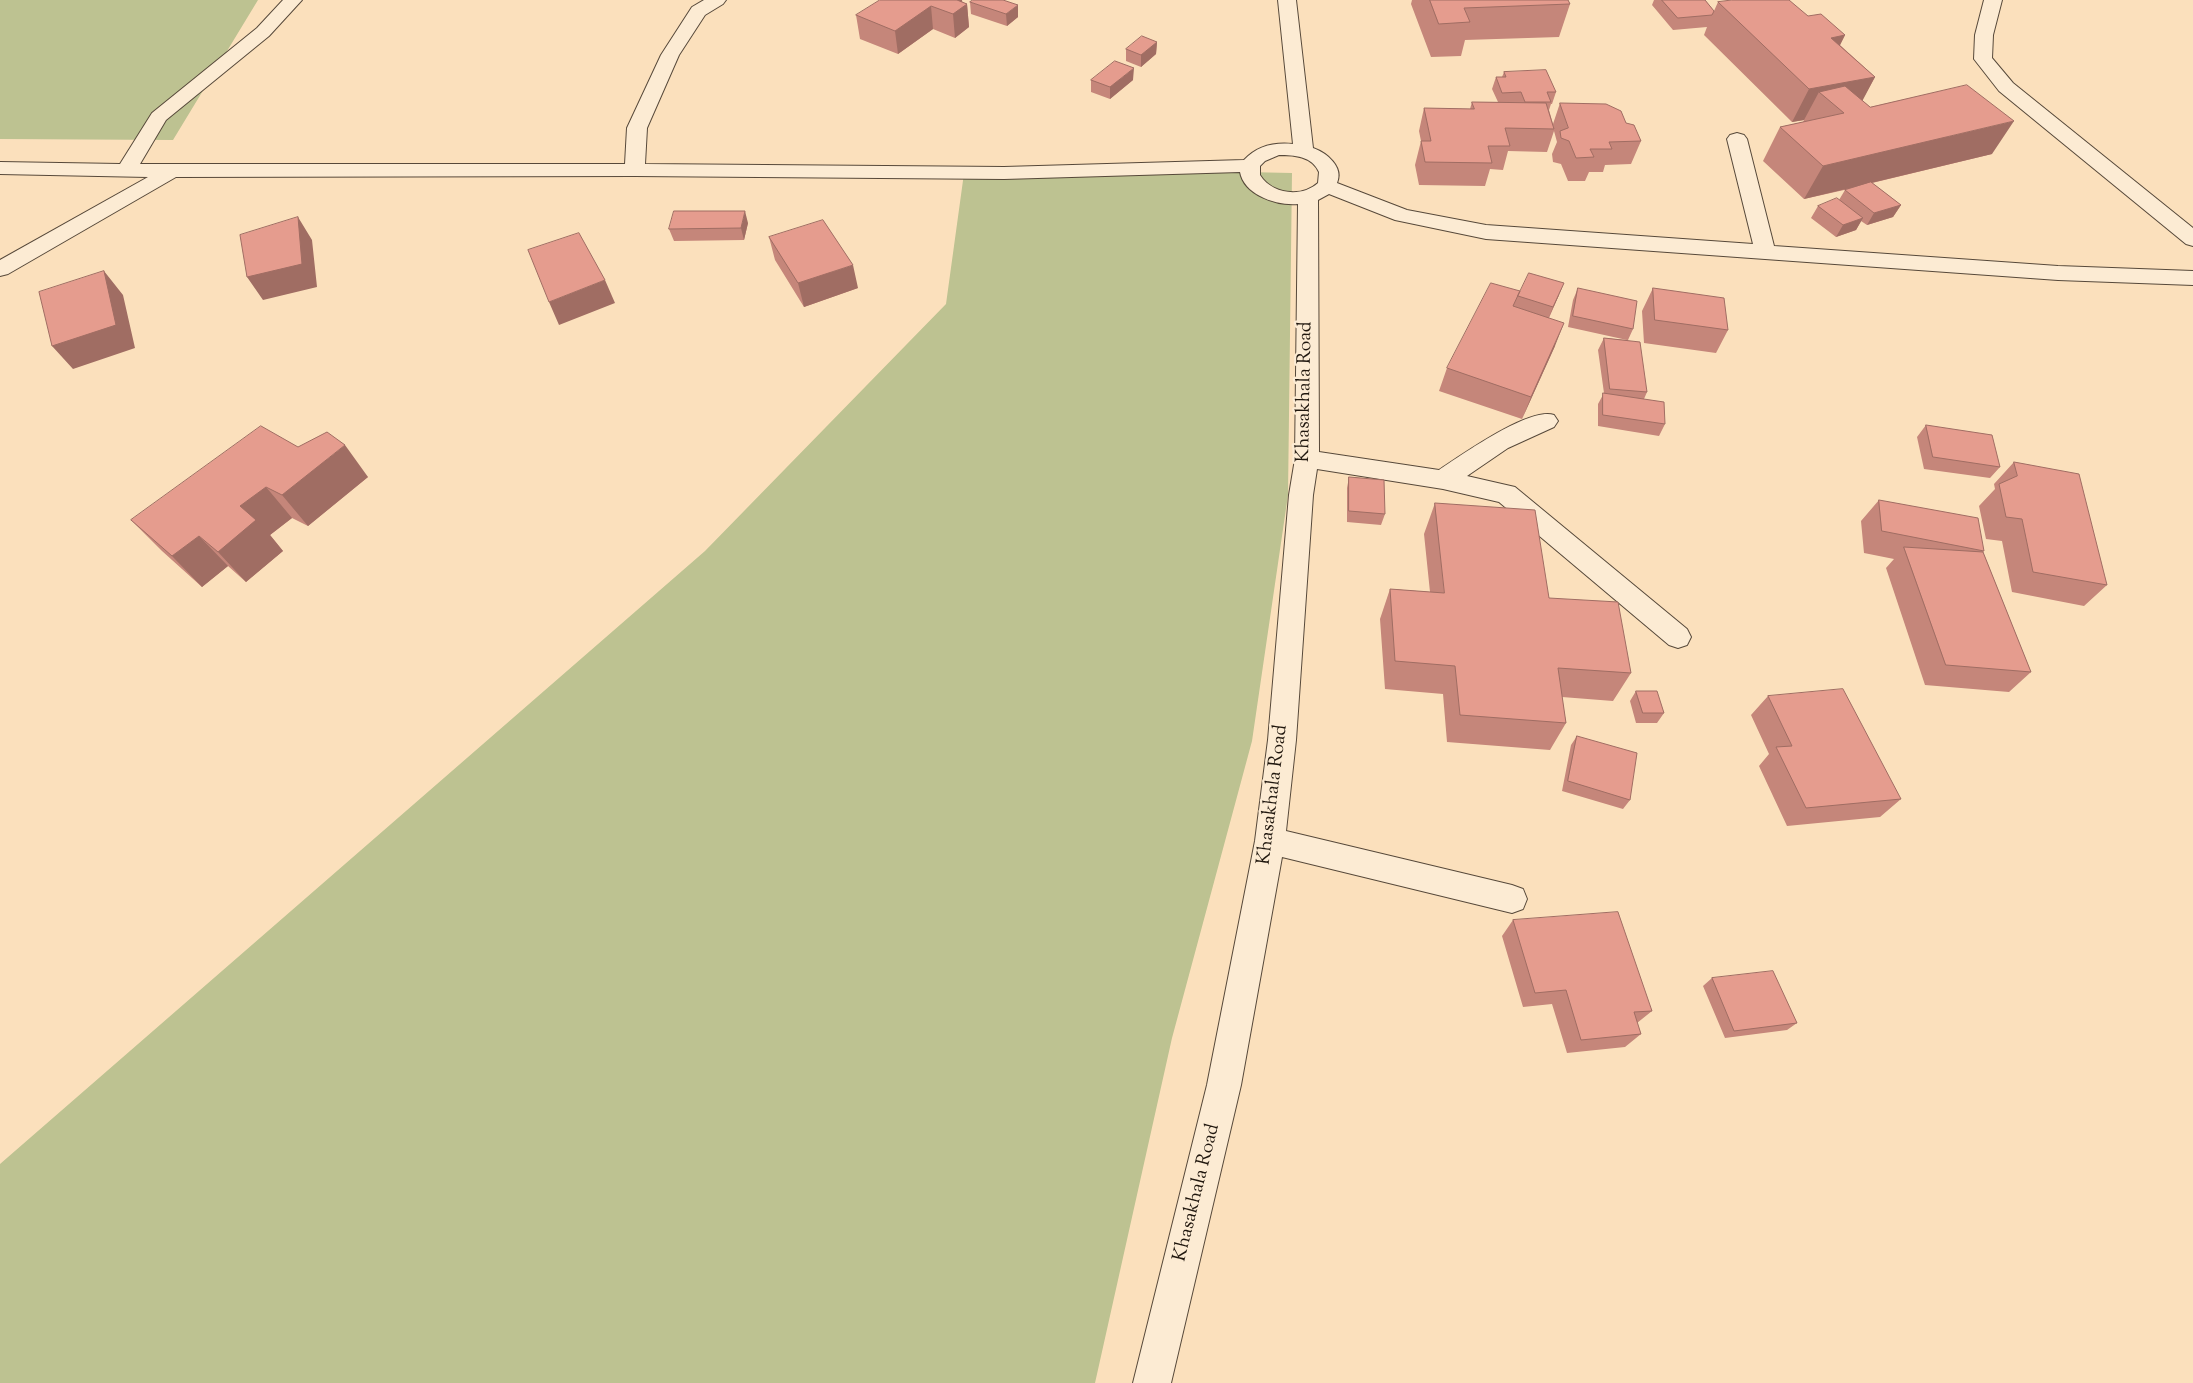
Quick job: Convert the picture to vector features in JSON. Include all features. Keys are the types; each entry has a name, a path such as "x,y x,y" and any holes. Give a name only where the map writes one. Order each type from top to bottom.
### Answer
{"street":[{"path":"127,169 159,117 263,32 293,0"},
{"path":"635,170 637,128 670,55 698,11 717,0"},
{"path":"1286,0 1304,151"},
{"path":"1993,0 1984,35 1983,59 2006,87 2193,239"},
{"path":"1737,139 1765,252"},
{"path":"1276,149 1304,151 1324,163 1330,171 1330,179 1317,191 1288,198 1269,194 1252,181 1248,173 1250,166 1255,158 1264,152 1276,149"},
{"path":"0,168 1004,173 1250,166"},
{"path":"0,269 173,170"},
{"path":"1317,191 1402,215 1486,232 2058,273 2193,278"},
{"name":"Khasakhala Road","path":"1152,1383 1224,1085 1270,841 1282,740 1301,495 1307,459 1317,191"},
{"path":"1443,480 1500,442 1546,421"},
{"path":"1307,459 1443,480 1506,494 1678,637"},
{"path":"1270,841 1512,899"}],"green space":[{"path":"0,0 258,0 173,140 0,139"},
{"path":"965,166 1292,173 1288,495 1252,741 1172,1038 1095,1383 0,1383 0,1164 705,551 946,304"}],"building":[{"path":"880,0 957,0 967,4 953,14 931,6 895,31 856,15"},
{"path":"973,0 1003,0 1018,5 1006,14 970,2"},
{"path":"1430,0 1568,0 1570,4 1464,8 1470,22 1439,24"},
{"path":"1662,0 1705,0 1714,11 1712,15 1678,18"},
{"path":"1732,0 1789,0 1808,16 1821,14 1845,35 1831,38 1875,77 1809,89 1718,2"},
{"path":"1142,36 1157,42 1141,55 1126,49"},
{"path":"1115,61 1134,68 1110,87 1091,80"},
{"path":"1546,70 1556,92 1547,92 1551,102 1525,102 1521,92 1502,93 1496,77 1506,77 1504,72"},
{"path":"1967,85 2014,121 1823,166 1780,127 1844,113 1819,92 1845,86 1870,107"},
{"path":"1472,102 1546,103 1554,129 1505,128 1510,146 1488,146 1492,163 1425,162 1421,141 1431,141 1424,108 1474,109"},
{"path":"1560,103 1606,104 1621,111 1626,123 1634,125 1641,141 1609,142 1612,149 1590,149 1594,157 1576,158 1569,141 1561,138 1560,131 1568,128"},
{"path":"1871,182 1901,205 1874,213 1845,190"},
{"path":"1837,198 1863,218 1843,225 1818,206"},
{"path":"674,211 745,211 741,228 669,229"},
{"path":"298,217 302,264 247,277 240,235"},
{"path":"823,220 853,265 798,283 769,237"},
{"path":"579,233 605,280 549,302 528,250"},
{"path":"104,271 116,325 52,346 39,292"},
{"path":"1529,273 1564,283 1553,307 1518,296"},
{"path":"1491,283 1520,291 1513,306 1564,323 1531,397 1447,368"},
{"path":"1578,288 1637,301 1633,329 1573,316"},
{"path":"1653,288 1724,298 1728,330 1655,320"},
{"path":"1604,338 1640,342 1647,392 1610,389"},
{"path":"1603,393 1664,402 1665,424 1603,415"},
{"path":"1926,425 1992,435 2000,467 1933,457"},
{"path":"261,426 298,447 327,432 345,445 282,495 266,487 240,506 256,520 218,552 199,536 172,556 131,520"},
{"path":"2014,462 2079,474 2107,585 2033,572 2022,519 2006,517 1999,484 2017,476"},
{"path":"1349,477 1384,480 1385,514 1349,511"},
{"path":"1879,500 1978,518 1984,551 1882,531"},
{"path":"1435,503 1535,510 1549,598 1618,602 1631,673 1558,668 1566,723 1460,715 1455,666 1395,661 1390,589 1444,593"},
{"path":"1904,547 1983,552 2031,672 1946,665"},
{"path":"1843,689 1901,799 1806,808 1776,747 1792,746 1768,696"},
{"path":"1636,691 1657,691 1664,713 1643,713"},
{"path":"1577,736 1637,753 1630,800 1568,781"},
{"path":"1618,912 1652,1011 1634,1012 1641,1034 1581,1040 1566,990 1535,993 1513,920"},
{"path":"1773,971 1797,1023 1734,1031 1712,978"}]}
